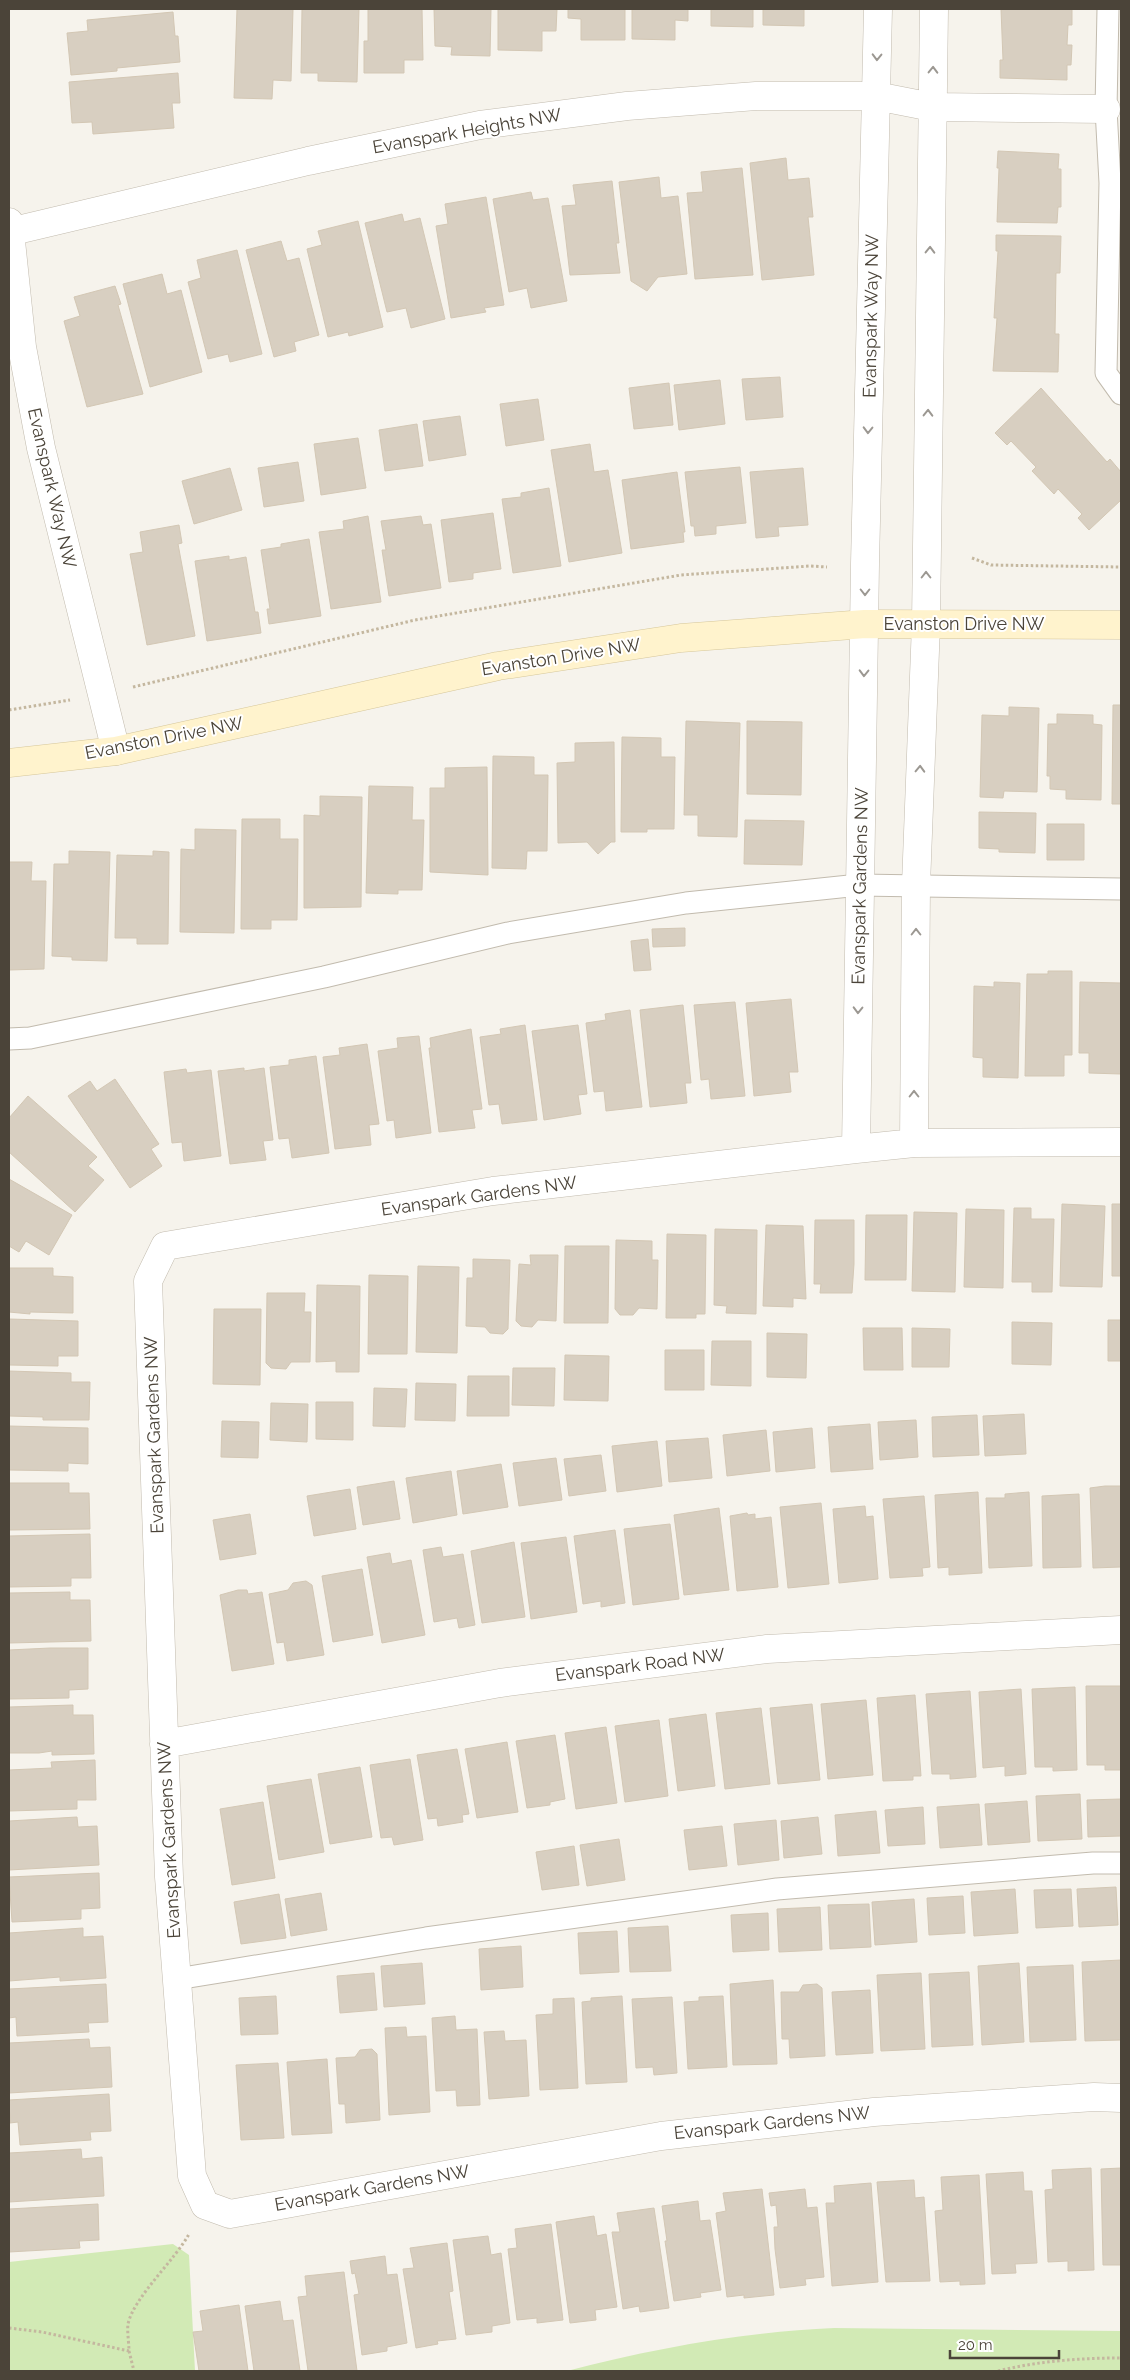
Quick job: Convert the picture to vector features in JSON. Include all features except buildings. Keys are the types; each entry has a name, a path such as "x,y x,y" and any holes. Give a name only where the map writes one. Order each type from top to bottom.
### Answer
{"street":[{"name":"Evanspark Way NW","path":"865,624 878,9"},
{"path":"914,1143 916,885 926,624 934,9"},
{"name":"Evanspark Heights NW","path":"9,232 308,161 480,125 627,106 756,96 876,96 932,107 1106,109"},
{"name":"Evanspark Way NW","path":"9,222 22,347 41,448 116,751"},
{"name":"Evanston Drive NW","path":"9,763 116,751 498,666 681,638 865,624 1121,625"},
{"name":"Evanspark Gardens NW","path":"856,1149 859,885 865,624"},
{"name":"Evanspark Gardens NW","path":"1121,1142 914,1143 493,1191 165,1246 148,1281 169,1878 192,2176 205,2205 230,2214 671,2134 874,2112 1094,2097 1121,2098"},
{"name":"Evanspark Road NW","path":"164,1744 500,1683 767,1649 1121,1630"}],"lane":[{"path":"1108,9 1106,109 1115,165 1106,373 1121,394"},
{"path":"9,1039 30,1038 324,977 508,933 686,903 859,885 1121,889"},
{"path":"177,1980 426,1938 777,1889 1121,1863"}],"path":[{"path":"972,558 991,565 1121,567"},
{"path":"9,710 102,694 415,620 569,592 681,575 810,566 827,567"},
{"path":"134,2371 129,2351 128,2323 142,2296 182,2247 205,2205"},
{"path":"9,2328 42,2332 129,2351"},
{"path":"998,2371 1022,2365 1092,2358 1121,2358"}],"green space":[{"path":"173,2244 189,2255 195,2371 9,2371 9,2262"},
{"path":"834,2328 1121,2331 1121,2371 567,2371 699,2342 766,2333"}]}
